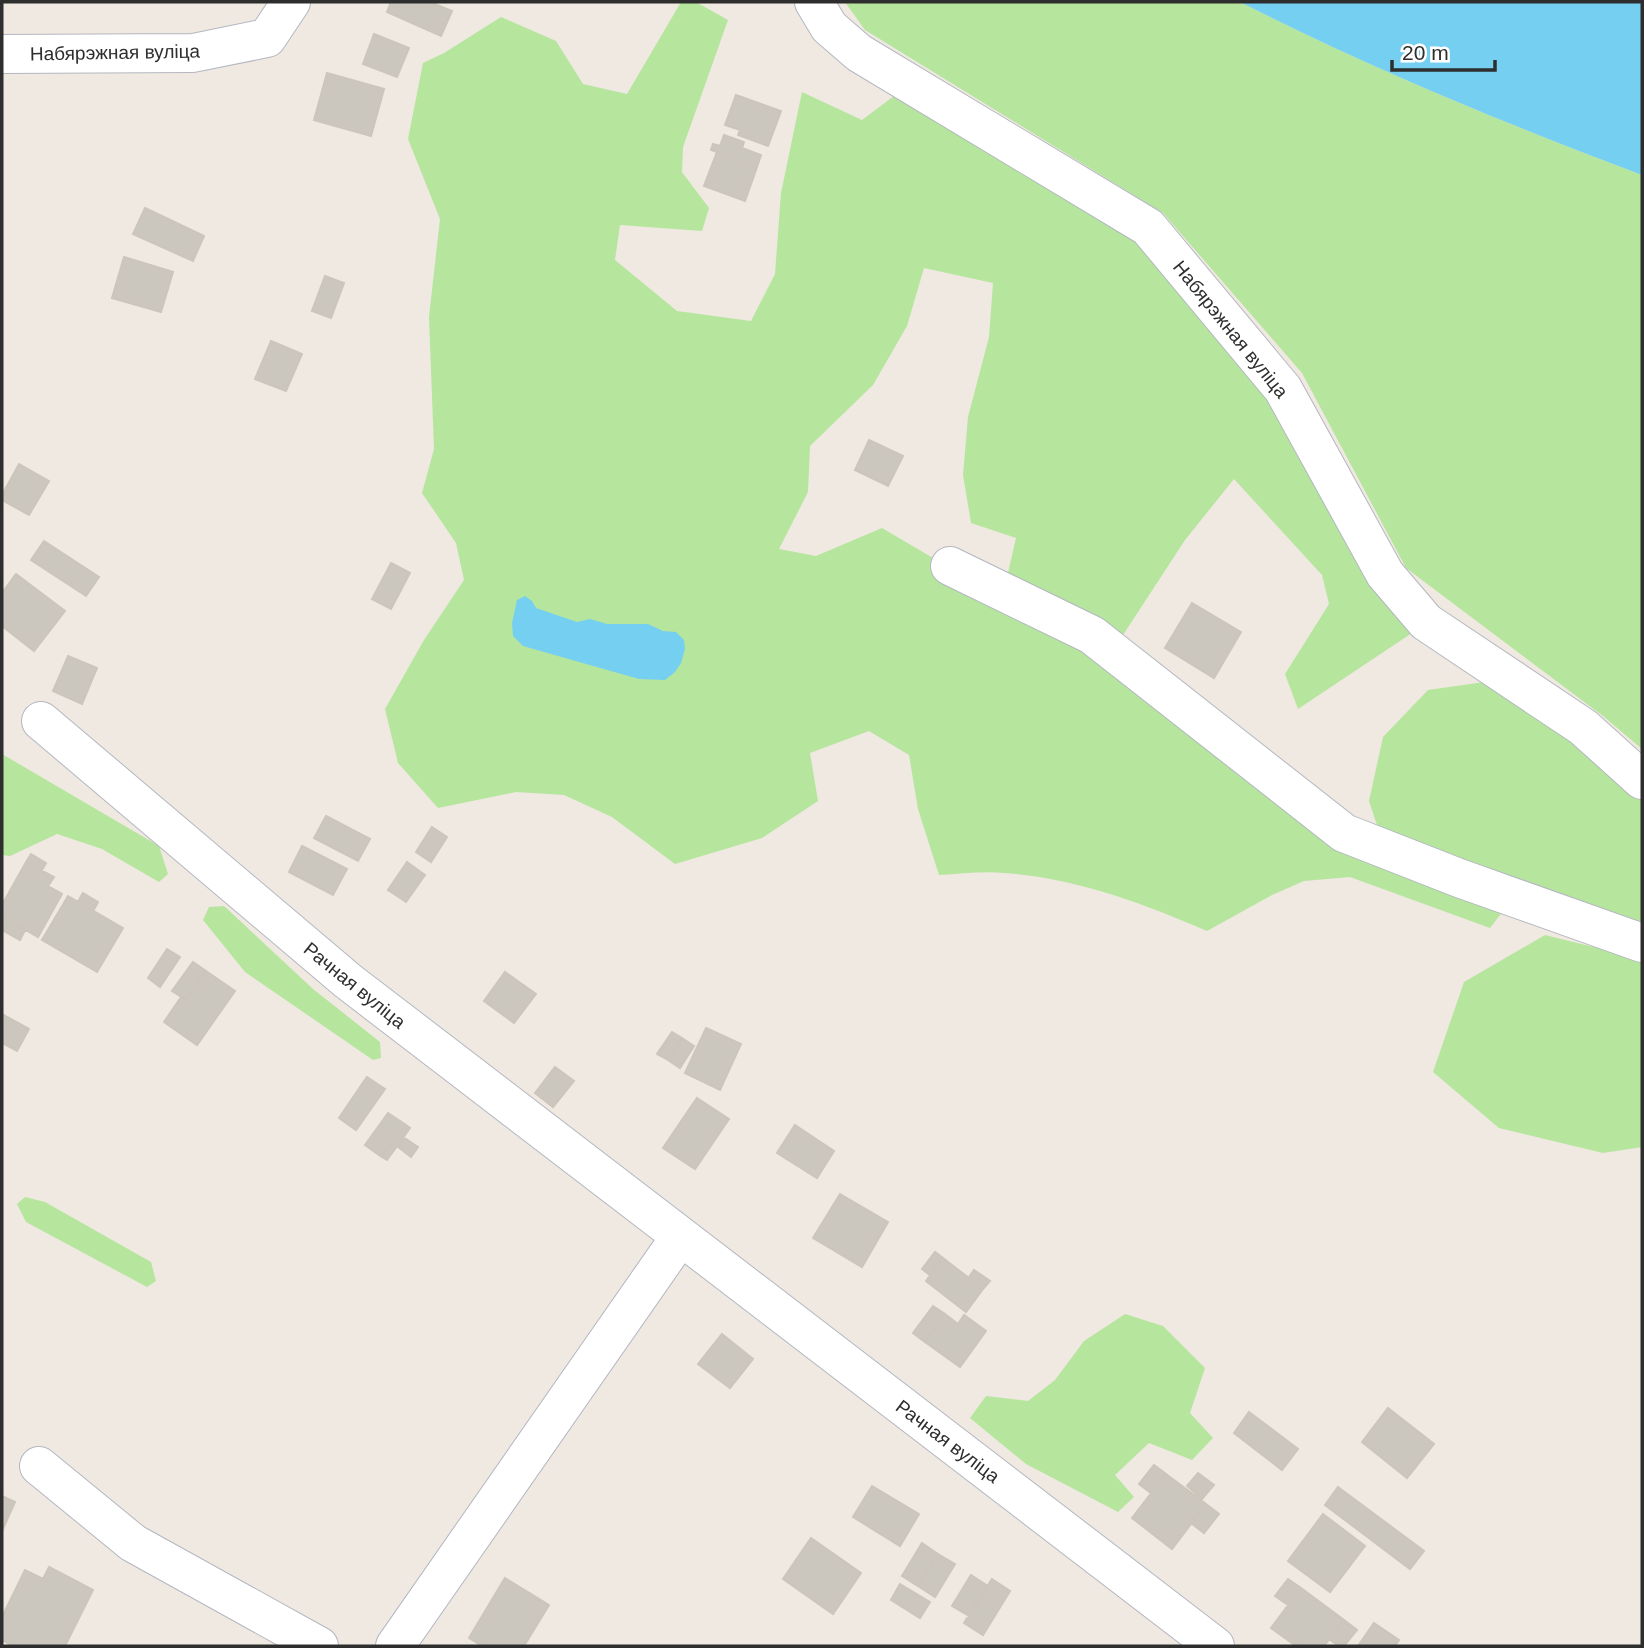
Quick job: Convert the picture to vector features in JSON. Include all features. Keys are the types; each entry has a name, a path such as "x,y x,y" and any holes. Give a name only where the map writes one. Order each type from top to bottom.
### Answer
{"street":[{"name":"Набярэжная вуліца","path":"2,54 193,53 267,38 292,2"},
{"name":"Набярэжная вуліца","path":"814,2 829,27 859,53 1148,227 1283,389 1385,574 1426,622 1583,727 1642,780"},
{"path":"950,566 1092,635 1344,833 1459,878 1642,943"},
{"name":"Рачная вуліца","path":"40,721 348,981 1213,1645"},
{"path":"395,1646 680,1237"},
{"path":"39,1466 133,1543 319,1646"}],"green space":[{"path":"681,2 696,2 728,20 683,147 682,172 709,208 702,231 620,225 615,260 677,311 751,321 775,274 781,193 802,92 862,120 898,93 1137,235 1270,394 1415,631 1298,709 1285,674 1329,604 1322,575 1234,479 1185,540 1123,635 1007,577 1016,538 971,523 963,475 968,417 989,337 993,283 924,268 907,326 873,385 810,446 808,492 779,549 816,556 882,528 1084,647 1503,911 1490,928 1350,877 1304,881 1272,895 1207,931 1108,893 1057,880 996,872 939,875 918,809 909,755 869,731 810,753 818,801 762,838 675,864 612,817 564,795 516,792 438,808 398,763 385,709 424,640 464,580 456,543 422,493 434,449 429,317 440,219 408,139 423,63 501,17 556,41 583,84 627,94"},
{"path":"845,2 1240,2 1439,94 1642,175 1642,749 1603,716 1406,568 1302,373 1163,213 865,30"},
{"path":"1491,681 1642,793 1642,928 1380,834 1369,801 1383,737 1428,690"},
{"path":"2,754 159,846 168,874 159,882 102,849 57,834 10,856 2,855"},
{"path":"224,906 313,989 380,1042 381,1058 373,1060 245,972 203,920 209,907"},
{"path":"1545,935 1642,959 1642,1147 1603,1153 1499,1128 1433,1072 1464,982"},
{"path":"25,1197 45,1202 151,1262 156,1281 147,1287 26,1222 17,1204"},
{"path":"1125,1314 1163,1326 1205,1368 1190,1413 1213,1438 1192,1460 1149,1443 1115,1475 1134,1497 1118,1512 1026,1464 970,1418 986,1396 1028,1401 1055,1380 1084,1341"}],"water":[{"path":"1240,2 1642,2 1642,175 1439,94"},
{"path":"525,596 536,608 577,622 590,619 607,624 648,624 663,631 676,632 684,640 685,649 681,663 665,680 639,679 523,646 513,636 512,623 517,600"}],"building":[{"path":"391,2 430,2 452,11 441,36 387,12"},
{"path":"374,34 409,48 397,77 363,64"},
{"path":"327,73 384,89 371,136 314,120"},
{"path":"736,95 781,111 768,146 738,135 740,130 725,125"},
{"path":"724,135 744,142 742,148 761,155 757,167 711,150 713,144 720,146"},
{"path":"717,152 757,167 745,201 704,186"},
{"path":"145,208 204,236 193,261 133,234"},
{"path":"124,257 173,272 161,312 112,298"},
{"path":"325,276 344,283 331,318 312,311"},
{"path":"271,341 302,354 286,391 255,379"},
{"path":"869,440 903,456 888,486 855,470"},
{"path":"19,464 49,481 29,515 2,500 2,495"},
{"path":"44,541 99,577 86,596 31,560"},
{"path":"391,563 410,573 391,609 372,599"},
{"path":"16,574 65,611 34,651 2,626 2,593"},
{"path":"1192,603 1241,632 1214,678 1165,648"},
{"path":"68,656 97,668 82,704 53,691"},
{"path":"326,816 370,839 358,861 314,838"},
{"path":"432,827 447,837 431,862 416,852"},
{"path":"302,846 347,869 333,895 289,872"},
{"path":"31,854 46,863 42,870 26,862"},
{"path":"26,862 54,877 48,886 62,894 38,937 2,916 2,905"},
{"path":"407,862 425,875 406,902 388,890"},
{"path":"83,893 98,902 93,911 78,902"},
{"path":"68,896 123,928 97,972 42,940"},
{"path":"4,917 25,930 20,940 2,930"},
{"path":"167,949 180,957 160,987 148,978"},
{"path":"193,962 206,971 186,1000 172,991"},
{"path":"206,971 235,991 197,1045 164,1022 181,997 186,1000"},
{"path":"505,972 536,994 514,1023 484,1001"},
{"path":"2,1014 29,1029 17,1051 2,1043"},
{"path":"706,1028 741,1044 720,1090 685,1073"},
{"path":"672,1032 682,1038 668,1060 657,1054"},
{"path":"682,1038 694,1046 680,1068 668,1060"},
{"path":"555,1067 574,1081 553,1107 535,1093"},
{"path":"367,1077 385,1089 356,1130 339,1118"},
{"path":"697,1098 729,1119 695,1169 663,1148"},
{"path":"388,1113 406,1125 382,1157 365,1145"},
{"path":"406,1125 410,1128 387,1160 382,1157"},
{"path":"795,1125 834,1151 817,1178 777,1153"},
{"path":"403,1137 418,1147 411,1157 397,1146"},
{"path":"840,1194 888,1222 862,1267 813,1238"},
{"path":"935,1252 943,1258 930,1275 922,1269"},
{"path":"943,1258 983,1289 966,1312 926,1281"},
{"path":"974,1270 990,1281 983,1289 969,1277"},
{"path":"933,1306 945,1314 925,1342 913,1333"},
{"path":"945,1314 958,1324 964,1315 986,1331 960,1367 925,1342"},
{"path":"722,1334 753,1359 730,1388 698,1364"},
{"path":"1388,1408 1434,1444 1407,1478 1362,1442"},
{"path":"1249,1412 1298,1449 1282,1470 1234,1433"},
{"path":"1154,1465 1166,1474 1151,1493 1139,1484"},
{"path":"1198,1473 1214,1485 1202,1499 1187,1486"},
{"path":"1166,1474 1206,1504 1172,1549 1132,1518"},
{"path":"872,1486 919,1514 900,1546 853,1517"},
{"path":"1338,1487 1424,1551 1410,1569 1325,1505"},
{"path":"2,1496 15,1502 2,1531"},
{"path":"1206,1504 1219,1514 1204,1533 1191,1523"},
{"path":"1323,1514 1365,1546 1330,1592 1288,1561"},
{"path":"811,1538 861,1573 833,1614 783,1579"},
{"path":"922,1543 938,1554 918,1586 902,1576"},
{"path":"938,1554 955,1564 935,1597 918,1586"},
{"path":"49,1567 93,1590 65,1646 13,1646 2,1640 2,1617 25,1570 43,1579"},
{"path":"971,1575 988,1586 969,1616 952,1606"},
{"path":"505,1578 549,1605 524,1646 482,1646 469,1638"},
{"path":"992,1579 1010,1591 983,1635 964,1623"},
{"path":"1288,1579 1301,1588 1288,1605 1275,1596"},
{"path":"900,1584 930,1602 920,1618 891,1600"},
{"path":"1301,1588 1344,1620 1324,1646 1296,1646 1271,1628"},
{"path":"1344,1620 1357,1630 1344,1646 1339,1646 1329,1639"},
{"path":"1374,1623 1399,1640 1395,1646 1358,1646"}]}
